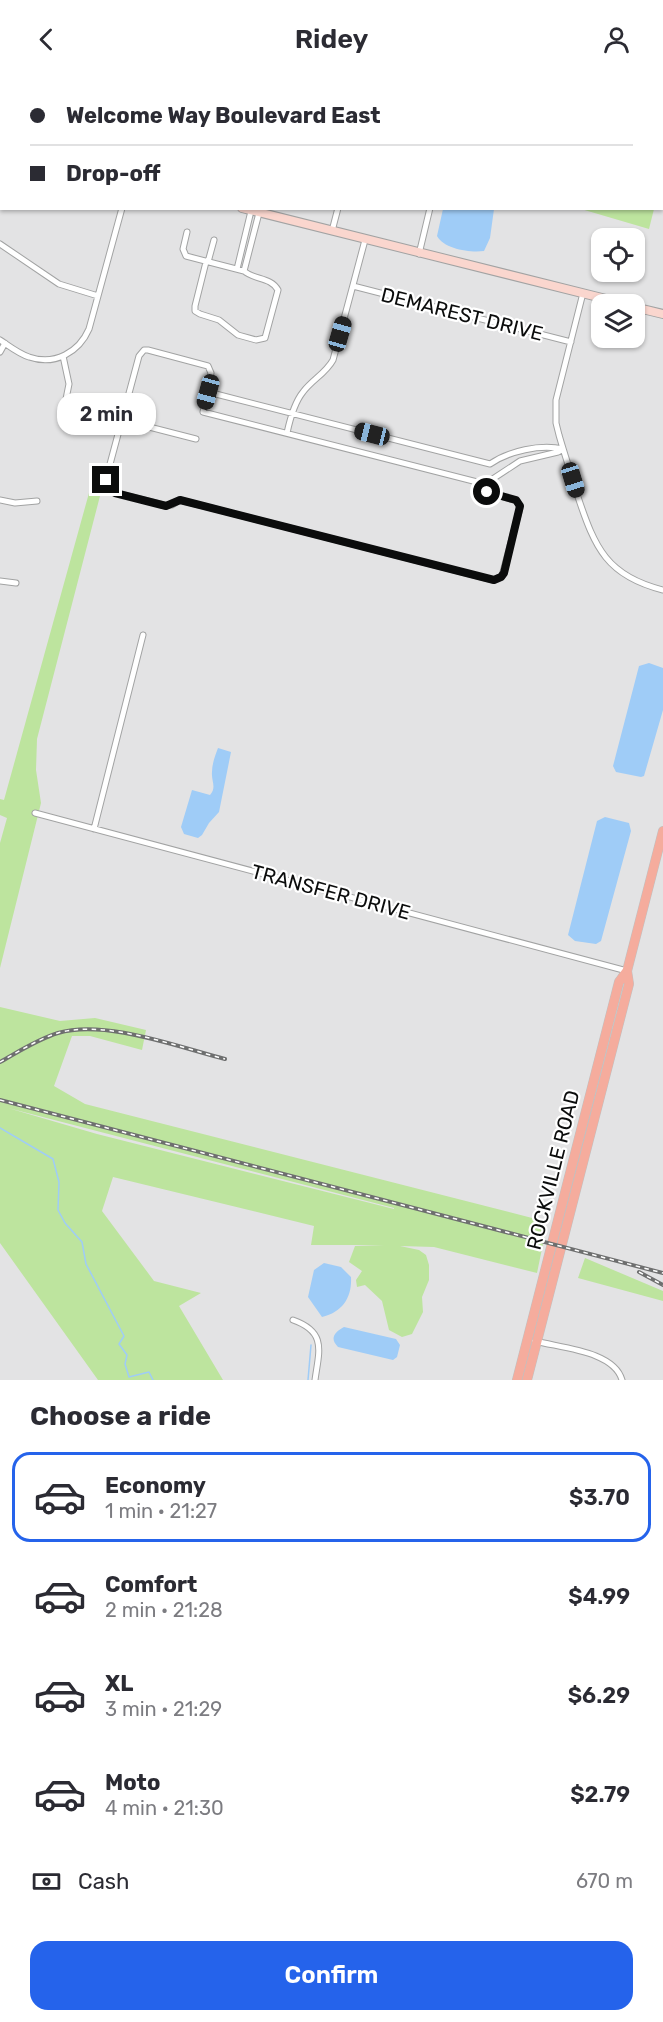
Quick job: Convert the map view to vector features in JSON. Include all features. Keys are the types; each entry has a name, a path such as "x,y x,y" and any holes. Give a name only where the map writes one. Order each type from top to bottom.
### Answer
{"main road":[{"path":"253,210 418,254 591,295"},
{"path":"645,310 663,314"},
{"name":"ROCKVILLE ROAD","path":"517,1380 532,1341 629,984 627,971 663,831"},
{"name":"ROCKVILLE ROAD","path":"527,1380 532,1341"}],"street":[{"path":"0,352 3,342 24,355 51,360 63,357 75,349 86,336 121,210"},
{"path":"237,269 253,210"},
{"path":"244,271 253,210"},
{"path":"332,231 337,210"},
{"path":"418,254 429,210"},
{"path":"187,232 183,249 186,256 207,262 244,271 250,276 272,282 278,290 265,338 256,340 238,335 219,320 195,311 195,306 207,262 214,240"},
{"path":"287,433 292,414 303,391 329,367 333,360 365,240"},
{"path":"0,244 59,284 98,297"},
{"name":"DEMAREST DRIVE","path":"353,286 571,342"},
{"path":"583,293 557,395 556,423 563,449 588,526 600,550 612,565 626,575 645,585 663,590"},
{"path":"485,484 484,488 487,492 514,500 519,503 520,508 501,577 494,580 180,500 172,505 163,505 115,493 108,488 106,479 138,356 150,350 205,364 211,372 202,412 485,484 520,461 563,449"},
{"path":"62,419 69,384 63,357"},
{"path":"208,392 490,464 520,450 556,447 563,449"},
{"path":"122,420 196,439"},
{"path":"0,500 18,503 37,501"},
{"path":"0,581 16,583"},
{"path":"94,829 143,635"},
{"name":"TRANSFER DRIVE","path":"35,813 627,971"},
{"path":"293,1320 306,1326 317,1337 319,1347 315,1380"},
{"path":"532,1341 600,1357 617,1368 622,1380"}],"green space":[{"path":"584,210 654,210 649,229"},
{"path":"89,493 100,496 37,739 36,770 41,803 0,968 0,843 7,818 0,815 0,799 4,800"},
{"path":"0,1007 60,1021 95,1018 146,1030 142,1050 90,1036 72,1036 54,1086 85,1104 536,1219 545,1234 537,1273 434,1247 400,1246 419,1250 426,1255 429,1265 429,1280 422,1297 423,1312 412,1334 402,1337 389,1330 382,1301 365,1285 357,1287 356,1280 362,1271 349,1262 355,1246 384,1245 311,1245 314,1226 113,1177 102,1211 154,1281 201,1293 179,1306 223,1380 98,1380 0,1243","holes":["8,1108 394,1208 97,1134"]},
{"path":"585,1258 663,1291 663,1301 578,1278"}],"water":[{"path":"443,210 494,210 490,238 484,251 451,247 437,236"},
{"path":"649,663 663,668 663,710 644,776 641,777 616,772 613,766 639,666"},
{"path":"218,748 231,752 219,812 198,838 184,834 181,827 192,790 210,795 212,792 213,766"},
{"path":"605,817 629,823 631,831 601,941 596,944 575,941 568,935 597,821"},
{"path":"324,1263 341,1267 351,1277 351,1284 345,1303 336,1311 322,1317 308,1297 314,1270"},
{"path":"344,1327 396,1339 400,1345 397,1357 393,1360 338,1347 334,1336"}],"waterway":[{"path":"0,1128 53,1159 59,1182 58,1210 65,1223 82,1242 86,1264 124,1336 119,1344 127,1355 125,1364 129,1377 149,1372 153,1380"},
{"path":"308,1380 311,1345"}],"railway":[{"path":"0,1062 58,1033 97,1029 142,1036 225,1059"},
{"path":"0,1100 663,1273"},
{"path":"639,1272 663,1285"}],"route":[{"path":"106,480 108,488 115,493 166,506 180,500 423,560 494,580 504,573 520,506 516,500 487,492"}]}
